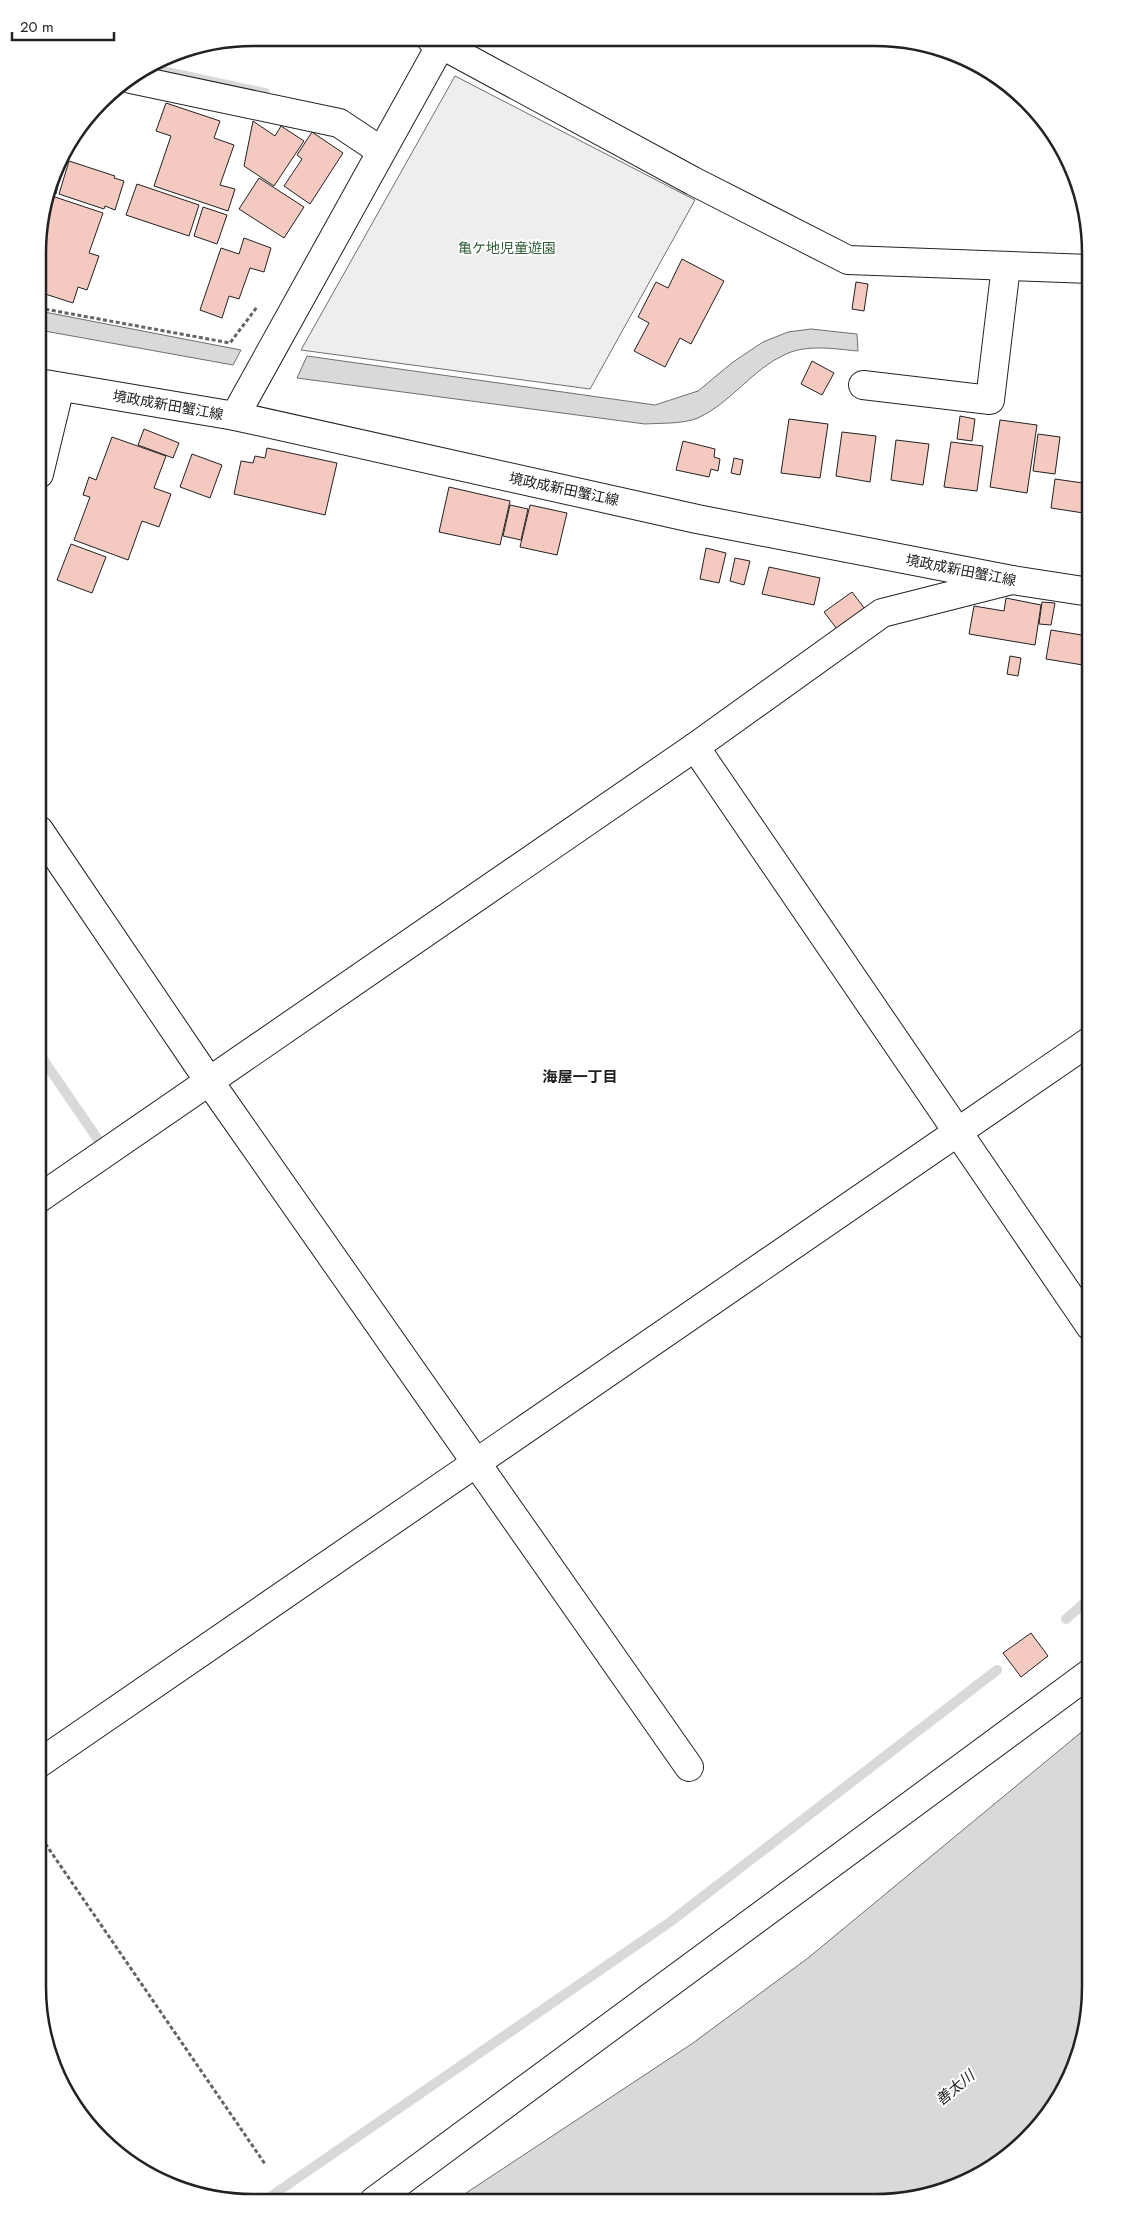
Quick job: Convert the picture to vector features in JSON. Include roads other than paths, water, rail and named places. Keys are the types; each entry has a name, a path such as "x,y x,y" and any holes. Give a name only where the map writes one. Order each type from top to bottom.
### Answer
{"street":[{"path":"235,416 381,151 435,46"},
{"path":"449,46 693,181 848,260 1082,270"},
{"path":"139,81 339,123 381,151"},
{"path":"863,384 990,400 1006,266"},
{"path":"46,417 50,385"},
{"name":"境政成新田蟹江線","path":"50,385 235,416 697,519 1012,580 1082,591"},
{"path":"46,1193 695,747 882,613 1012,580"},
{"path":"695,747 1082,1314"},
{"path":"46,840 209,1081 474,1463 689,1768"},
{"path":"46,1758 474,1463 959,1133 1082,1047"},
{"path":"383,2194 1082,1679"}],"water":[{"path":"46,312 241,350 233,365 46,331"},
{"path":"811,329 857,334 858,351 812,348 786,354 763,368 710,412 692,420 679,422 645,424 297,378 307,356 655,405 698,391 733,362 763,342 788,332"},
{"name":"善太川","path":"1082,1732 1082,1987 1078,2027 1066,2066 1047,2102 1021,2133 1001,2151 978,2166 954,2178 928,2187 902,2192 875,2194 465,2194 693,2043 808,1958"}],"waterway":[{"path":"158,70 265,93"},
{"path":"46,1064 99,1141"},
{"path":"1066,1619 1082,1605"},
{"path":"274,2194 670,1922 997,1670"}],"district":[{"name":"海屋一丁目","path":"580,1077"}],"park label":[{"name":"亀ケ地児童遊園","path":"507,248"}]}
